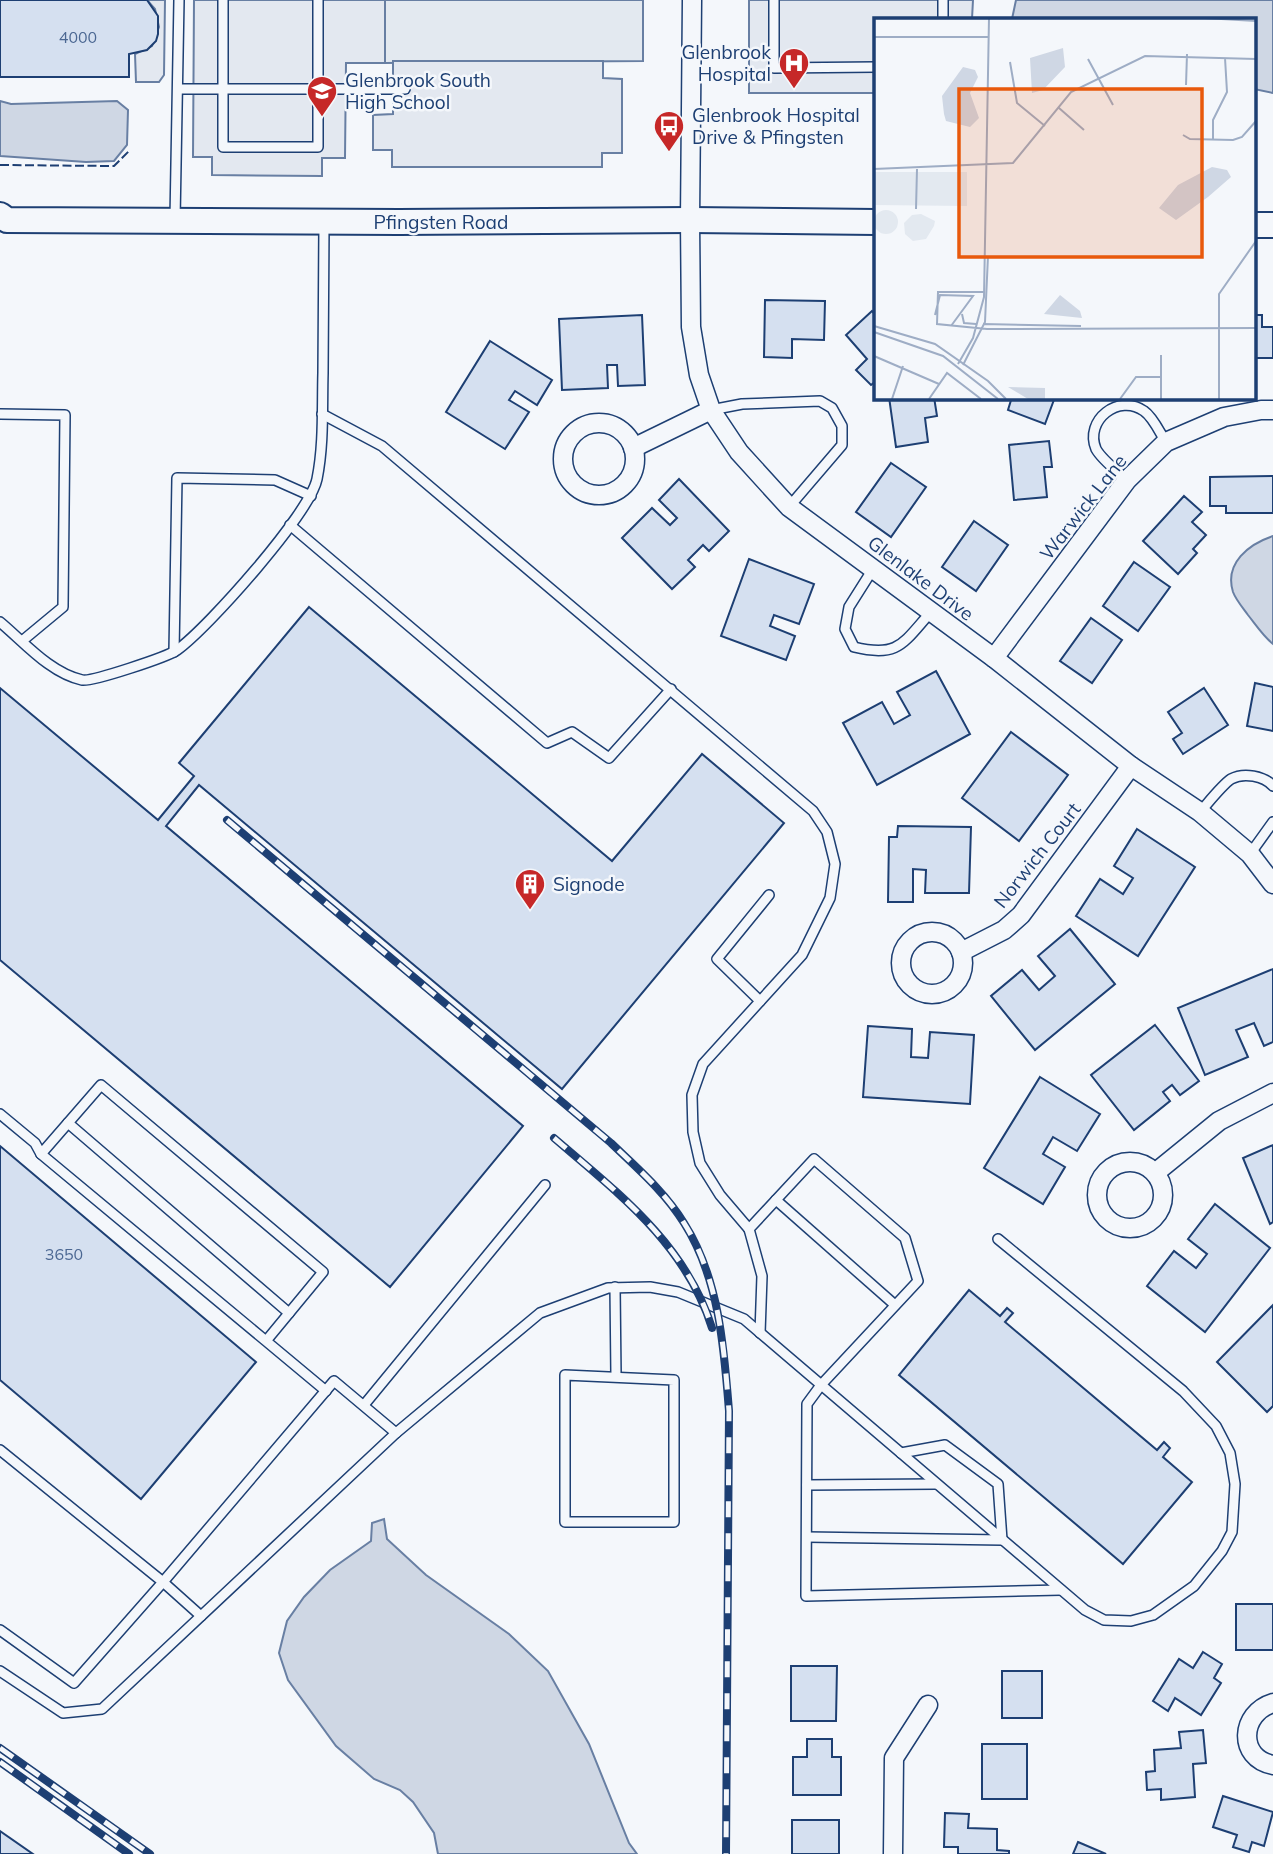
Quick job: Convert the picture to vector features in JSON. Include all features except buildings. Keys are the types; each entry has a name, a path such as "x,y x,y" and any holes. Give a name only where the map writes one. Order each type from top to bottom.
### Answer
{"main road":[{"name":"Pfingsten Road","path":"2,220 874,222"}],"street":[{"name":"Glenlake Drive","path":"692,0 691,327 699,375 711,410 739,452 789,507 994,658 1131,766 1200,812 1250,854 1273,884"},
{"path":"634,448 711,410"},
{"name":"Warwick Lane","path":"994,658 1127,480 1166,442 1224,417 1273,410"},
{"path":"599,423 621,430 634,448 635,461 626,483 605,495 581,490 572,482 563,459 570,438 588,425 599,423"},
{"name":"Norwich Court","path":"961,952 1004,930 1021,915 1131,766"},
{"path":"1155,1173 1219,1121 1273,1093"},
{"path":"1273,1703 1255,1713 1247,1731 1247,1742 1258,1759 1273,1765"},
{"path":"893,1854 894,1758 928,1705"}],"lane":[{"path":"175,221 178,0"},
{"path":"223,0 223,147 318,147 318,0"},
{"path":"774,0 774,68 874,67"},
{"path":"943,0 943,18"},
{"path":"178,89 405,89"},
{"path":"0,622 56,669 84,680 174,652 201,630 290,525 311,496 318,473 322,414 324,222"},
{"path":"711,410 743,404 820,401 832,408 842,426 842,445 789,507"},
{"path":"1127,480 1097,452 1093,437 1097,420 1110,408 1131,405 1146,412 1166,442"},
{"path":"0,414 65,415 63,607 22,641"},
{"path":"322,414 382,446 813,811 827,832 835,864 830,898 802,955 703,1064 692,1095 693,1132 700,1163 720,1195 749,1229 762,1276 760,1333"},
{"path":"174,652 177,478 275,480 311,496"},
{"path":"290,525 547,743 572,732 609,758 671,689"},
{"path":"873,569 849,607 845,629 854,647 874,652 900,647 931,612"},
{"path":"1200,812 1232,779 1250,775 1267,779 1273,786"},
{"path":"1250,854 1273,822"},
{"path":"760,1001 717,959 769,895"},
{"path":"41,1154 101,1085 323,1272 266,1341"},
{"path":"0,1114 35,1143 41,1154 326,1391"},
{"path":"68,1123 289,1313"},
{"path":"749,1229 814,1159 905,1237 918,1280 821,1385 807,1404 806,1596 1061,1590"},
{"path":"364,1405 545,1185"},
{"path":"776,1200 895,1305"},
{"path":"0,1671 63,1713 102,1709 396,1433 540,1313 615,1287 650,1287 678,1292 744,1319 1085,1610 1104,1620 1131,1621 1153,1615 1195,1586 1222,1551 1232,1532 1235,1484 1230,1453 1216,1426 1183,1391 998,1239"},
{"path":"615,1287 616,1376"},
{"path":"565,1375 616,1376 674,1380 674,1522 565,1522 565,1375"},
{"path":"0,1630 74,1683 334,1381 396,1433"},
{"path":"901,1453 945,1445 998,1484 1002,1540"},
{"path":"0,1450 201,1616"},
{"path":"807,1485 936,1484"},
{"path":"807,1537 1002,1540"}],"shaded area":[{"path":"147,0 165,0 164,75 159,82 136,82 135,54 152,46 159,27 155,9"},
{"path":"194,0 385,0 385,63 346,63 345,158 322,158 322,176 212,175 212,157 193,157"},
{"path":"385,0 643,0 643,61 385,63"},
{"path":"749,0 973,0 972,18 874,18 874,93 749,93"},
{"path":"1016,0 1273,0 1273,93 1256,89 1256,18 1012,18"},
{"path":"393,61 603,61 603,78 622,79 622,153 602,153 602,167 392,167 392,150 373,150 373,115 393,114"},
{"path":"0,101 11,104 117,101 128,110 127,145 114,161 86,162 0,156"},
{"path":"1273,536 1273,644 1238,601 1231,582 1235,564 1241,556 1255,544"},
{"path":"384,1519 387,1539 426,1575 509,1634 548,1671 589,1744 629,1843 637,1854 438,1854 434,1833 413,1802 400,1790 374,1779 336,1746 288,1680 279,1653 287,1621 304,1597 330,1570 371,1541 372,1523"}],"railway":[{"path":"227,820 611,1143 668,1201 696,1244 718,1314 729,1411 726,1854"},
{"path":"554,1138 625,1200 667,1245 700,1298 712,1328"},
{"path":"0,1748 150,1854"},
{"path":"0,1762 129,1854"}],"fence":[{"path":"0,165 114,166 129,151"}],"place":[{"name":"Glenbrook Hospital","path":"794,90"},
{"name":"Glenbrook South High School","path":"322,118"},
{"name":"Glenbrook Hospital Drive & Pfingsten","path":"669,153"},
{"name":"Signode","path":"530,911"}]}
